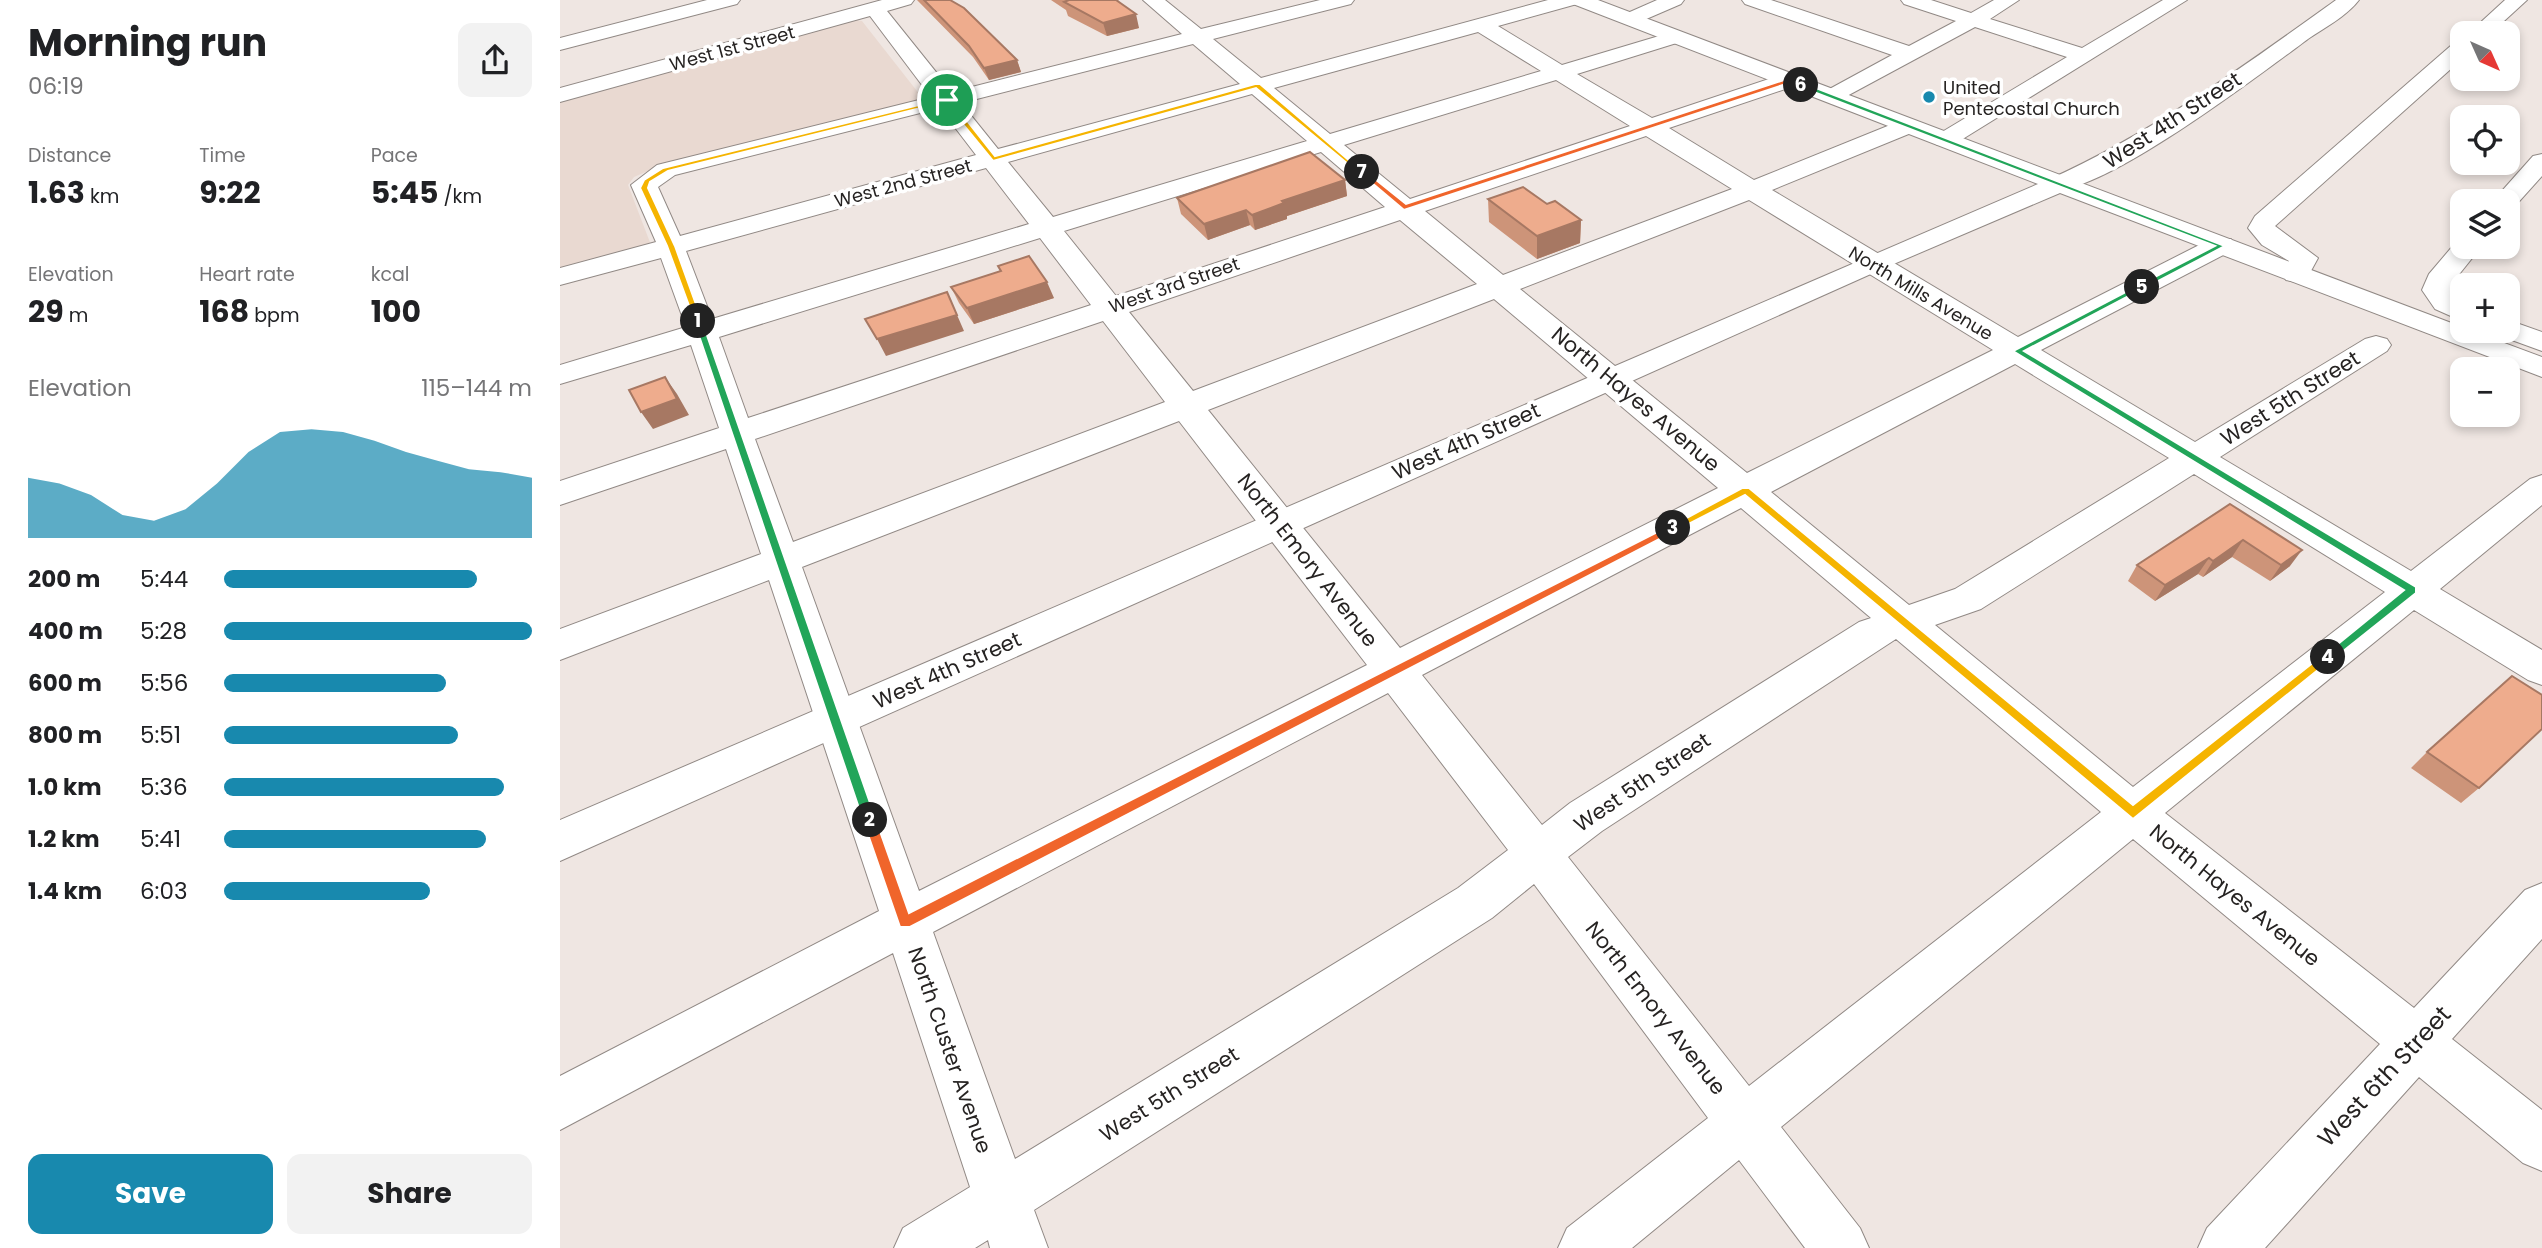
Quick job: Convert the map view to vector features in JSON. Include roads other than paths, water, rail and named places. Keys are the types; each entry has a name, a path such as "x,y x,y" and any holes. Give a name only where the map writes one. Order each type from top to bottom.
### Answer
{"street":[{"path":"563,40 730,0"},
{"name":"North Hayes Avenue","path":"1153,0 2133,813 2542,1144"},
{"path":"947,100 1343,0"},
{"name":"West 2nd Street","path":"560,277 1570,0"},
{"path":"1580,0 2542,368"},
{"path":"1629,19 1674,0"},
{"path":"1752,0 1910,54"},
{"path":"1911,0 2085,56"},
{"path":"1832,97 2009,0"},
{"path":"1945,140 2177,0"},
{"name":"West 4th Street","path":"560,841 1872,263 2109,162 2168,127 2349,0"},
{"path":"2493,21 2517,0"},
{"name":"West 1st Street","path":"560,95 889,4"},
{"name":"North Emory Avenue","path":"889,4 947,100 1538,854 1840,1248"},
{"name":"North Mills Avenue","path":"1480,24 2542,669"},
{"path":"560,375 1676,37"},
{"path":"563,40 613,81"},
{"path":"2296,274 2304,258 2272,239 2261,228 2264,222 2450,59"},
{"name":"West 3rd Street","path":"560,493 1404,207 1789,80"},
{"name":"North Custer Avenue","path":"947,100 676,167 647,181 644,188 671,246 702,332 1019,1248"},
{"path":"560,645 1751,190 1908,126"},
{"path":"2516,189 2542,160"},
{"path":"560,1104 905,922 2221,246"},
{"path":"2450,306 2436,290 2439,279 2456,259"},
{"path":"2520,334 2542,342"},
{"name":"West 5th Street","path":"923,1248 1475,903 1586,817 1861,639 1903,621 1969,600 2376,345"},
{"path":"1587,1248 2542,486"},
{"name":"West 6th Street","path":"2227,1248 2542,905"}],"place":[{"name":"United Pentecostal Church","path":"1929,97"}]}
